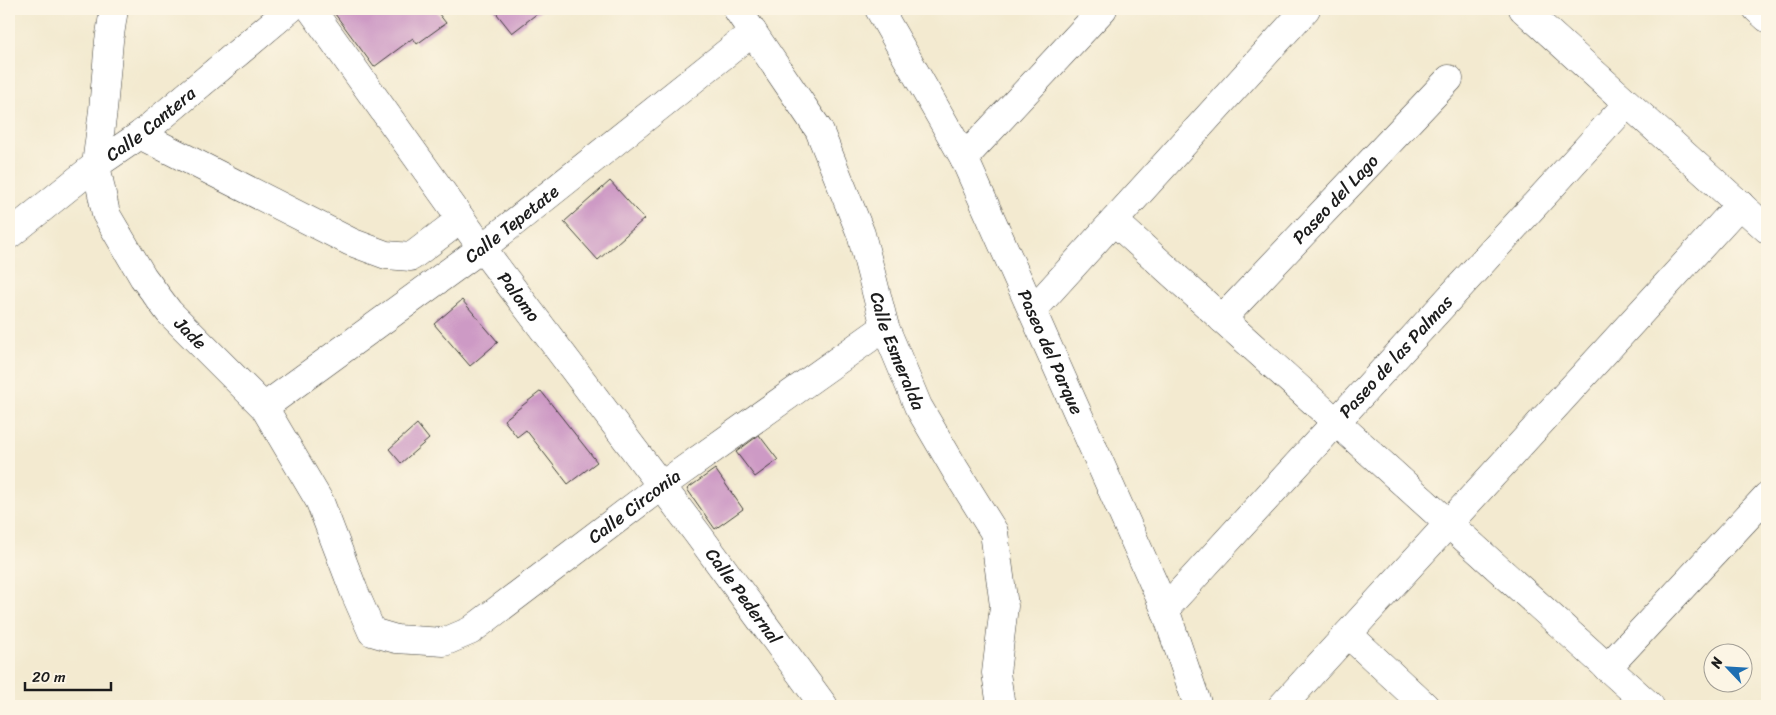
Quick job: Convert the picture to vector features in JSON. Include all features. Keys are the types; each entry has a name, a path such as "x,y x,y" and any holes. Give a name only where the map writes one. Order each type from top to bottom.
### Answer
{"street":[{"name":"Jade","path":"114,9 108,41 103,110 96,165 106,214 143,277 169,312 264,407 320,502 372,632"},
{"name":"Calle Cantera","path":"9,235 96,165 140,135 290,9"},
{"name":"Palomo","path":"311,9 482,248 661,486"},
{"name":"Calle Esmeralda","path":"737,9 819,130 861,234 885,327 918,406 994,532 1004,606 996,673 1001,706"},
{"name":"Paseo del Parque","path":"879,9 964,158 1165,609 1198,706"},
{"path":"964,158 1103,9"},
{"path":"1033,310 1306,9"},
{"path":"1523,9 1767,229"},
{"path":"1757,9 1767,18"},
{"name":"Calle Tepetate","path":"264,407 482,248 753,32"},
{"name":"Paseo del Lago","path":"1222,319 1449,79"},
{"name":"Paseo de las Palmas","path":"1165,609 1627,104"},
{"path":"140,135 351,242 386,255 411,257 461,219"},
{"path":"1282,706 1740,204"},
{"path":"1114,221 1650,706"},
{"name":"Calle Circonia","path":"372,632 396,639 444,642 470,631 661,486 885,327"},
{"name":"Calle Pedernal","path":"661,486 697,532 824,706"},
{"path":"1607,668 1767,496"},
{"path":"1348,634 1424,706"}],"building":[{"path":"342,9 435,9 446,23 417,44 413,38 374,67 335,14"},
{"path":"493,9 543,9 512,33"},
{"path":"610,181 644,219 598,260 564,222"},
{"path":"462,300 498,342 470,366 434,324"},
{"path":"541,391 597,462 568,484 526,430 517,437 504,420"},
{"path":"417,424 429,439 401,463 389,449"},
{"path":"759,435 778,460 755,477 736,452"},
{"path":"715,469 743,509 715,529 687,489"}]}
